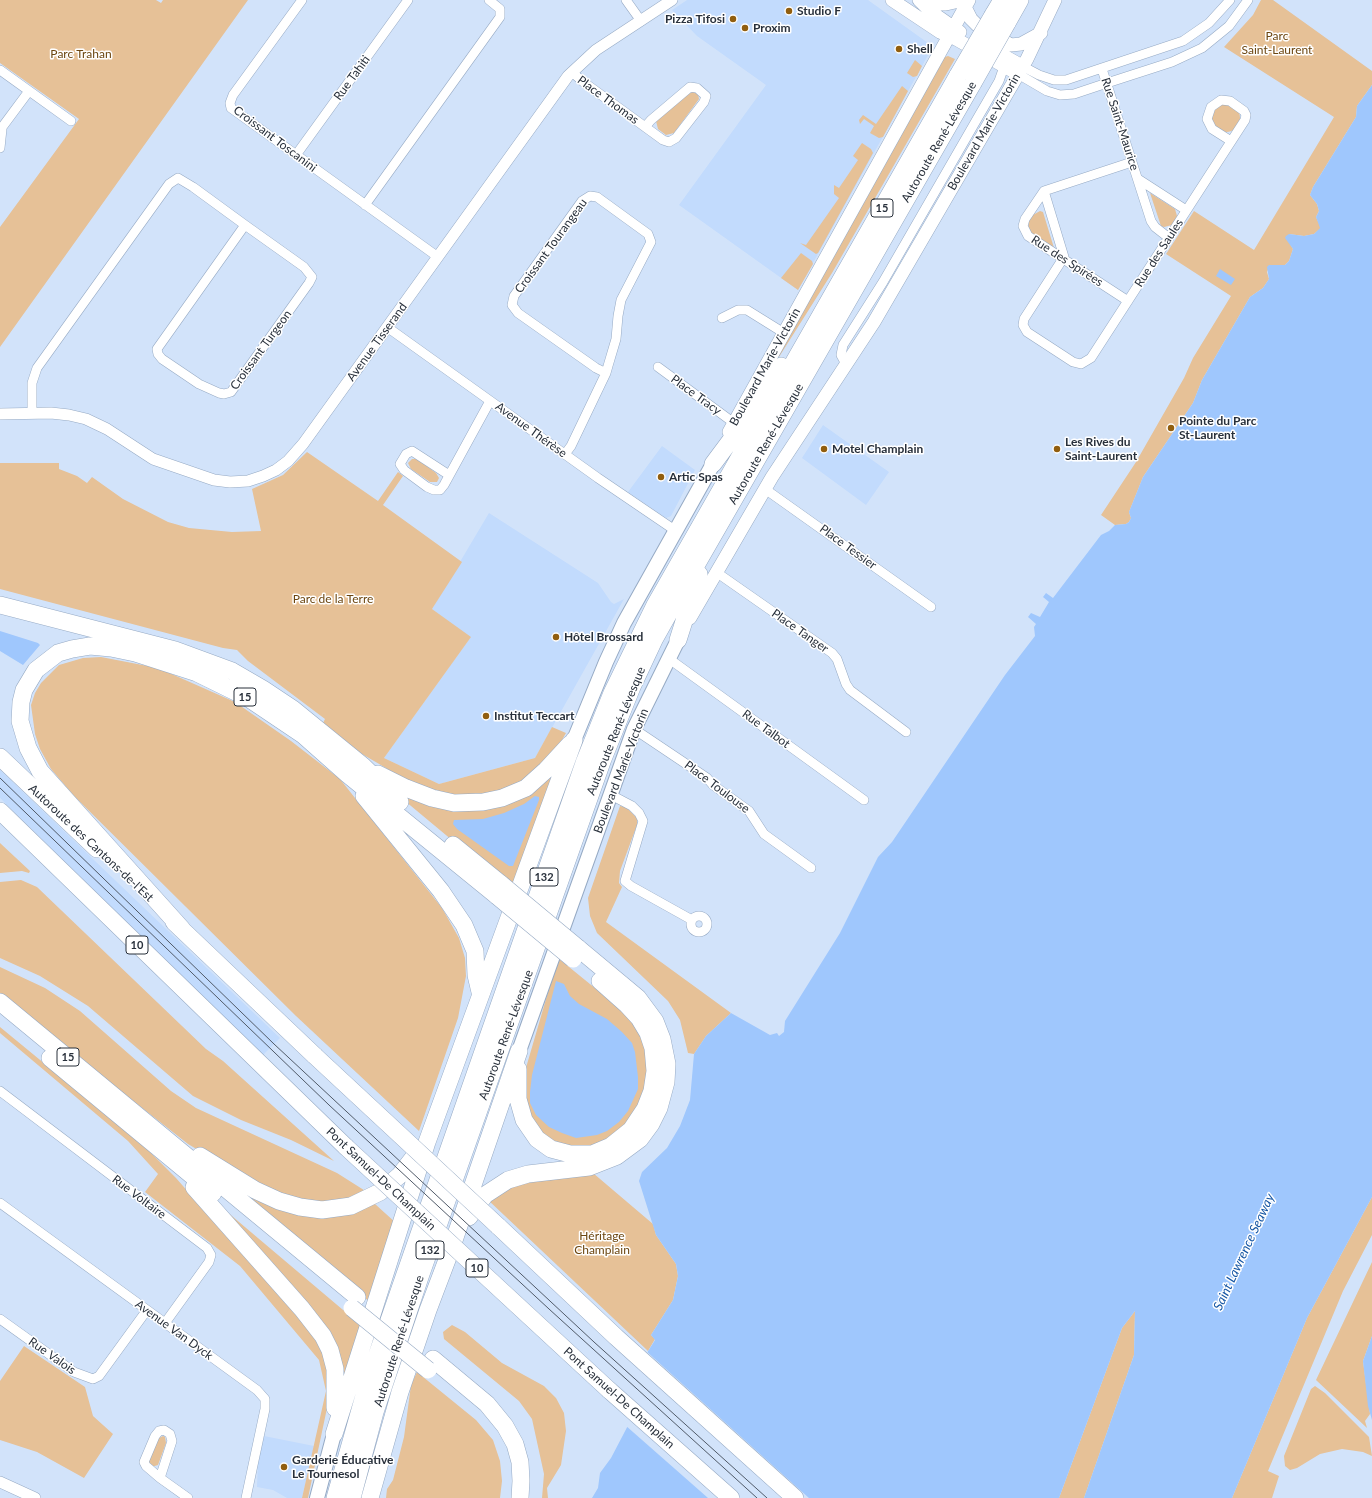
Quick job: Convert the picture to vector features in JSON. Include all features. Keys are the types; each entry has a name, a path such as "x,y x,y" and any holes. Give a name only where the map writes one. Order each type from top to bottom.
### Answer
{"highway":[{"name":"Autoroute René-Lévesque","path":"1000,19 1002,0"},
{"name":"Autoroute René-Lévesque","path":"335,1498 358,1415 380,1347 606,707 624,665 654,605 835,291 1000,19 1020,0"},
{"name":"Autoroute René-Lévesque","path":"352,1498 376,1412 421,1274 608,745 648,652 965,79"},
{"path":"713,464 748,417 769,382 835,291"},
{"path":"678,640 712,538"},
{"path":"0,605 175,650 221,667 278,699 363,766 384,788 499,890 576,954 638,998 655,1021 662,1039 667,1064 666,1082 659,1108 651,1124 640,1139 625,1151 609,1160 580,1169 522,1176 508,1180 494,1187 476,1206 450,1252"},
{"name":"15","path":"182,929 40,771 34,760 23,735 20,708 26,684 41,664 64,650 90,646 119,649 176,665 228,687 261,706 303,735 347,774"},
{"path":"363,766 406,788 432,798 454,803 483,802 502,798 526,788 543,773 574,740"},
{"path":"334,1434 427,1142 480,993 574,740"},
{"name":"Autoroute des Cantons-de-l'Est","path":"0,756 182,929"},
{"path":"347,774 444,896 461,920 473,946 480,993"},
{"path":"347,774 499,890"},
{"name":"10","path":"0,811 57,866"},
{"path":"0,826 57,866"},
{"name":"Pont Samuel-De Champlain","path":"57,866 398,1196 609,1390 731,1498"},
{"path":"182,929 287,1030 600,1322 795,1498"},
{"path":"519,1051 518,1093 522,1115 534,1135 551,1149 576,1155 599,1152 622,1139 642,1116 650,1098 655,1078 654,1056 648,1033 639,1018 576,954"},
{"name":"15","path":"0,1002 135,1113"},
{"path":"0,1017 167,1156 354,1302 431,1365 487,1404 506,1426 515,1444 520,1462 520,1498"},
{"path":"370,1498 400,1392 519,1051"},
{"path":"135,1113 214,1165 264,1194 286,1204 314,1210 337,1209 351,1206 376,1194 400,1175 427,1142"},
{"path":"135,1113 354,1302"},
{"path":"167,1156 294,1299 323,1336 333,1360 336,1374 334,1434"},
{"path":"431,1365 479,1412 496,1431 508,1464 510,1485 508,1498"},
{"path":"378,1469 381,1498"}],"main road":[{"path":"892,0 928,25 951,32 1020,70"},
{"name":"Boulevard Marie-Victorin","path":"519,1051 634,729 668,658 765,489 874,322 1020,70 1040,33 1055,0"},
{"path":"921,1 951,32"},
{"path":"921,1 946,4 966,2 971,19 977,25 1011,44 1021,44 1040,33"},
{"name":"Boulevard Marie-Victorin","path":"574,740 606,662 622,629 734,423 951,32 966,2"},
{"path":"317,1498 334,1434"}],"street":[{"name":"Croissant Toscanini","path":"302,0 233,95 230,103 237,113 438,257"},
{"name":"Rue Tahiti","path":"296,155 408,0"},
{"path":"365,205 500,17 500,9 489,0"},
{"path":"626,0 641,21"},
{"name":"Avenue Tisserand","path":"0,414 32,413 69,415 93,422 107,429 153,459 205,478 230,482 255,479 270,474 283,465 299,450 572,72 596,50 672,0"},
{"path":"1020,70 1058,80 1072,78 1183,42 1209,24 1230,0"},
{"path":"1020,70 1047,91 1060,95 1074,94 1172,62 1202,48 1229,26 1248,0"},
{"name":"Boulevard Marie-Victorin","path":"846,364 840,355 843,345 883,282 999,81 1006,62"},
{"name":"Rue Saint-Maurice","path":"1102,69 1152,224 1169,238"},
{"path":"0,70 71,121"},
{"name":"Place Thomas","path":"572,72 645,127 663,140 671,142 704,102 706,96 697,88 690,87 651,120 645,127"},
{"path":"0,148 1,129 29,91"},
{"name":"Rue des Saules","path":"1063,259 1024,319 1023,324 1027,332 1078,364 1086,362 1091,358 1231,141 1246,115 1244,111 1230,101 1221,100 1211,107 1207,119 1212,128 1231,141"},
{"path":"1063,259 1063,251 1044,192 1132,162"},
{"name":"Croissant Turgeon","path":"32,413 32,384 37,368 172,181 181,179 246,225 304,267 312,276 309,284 233,390 224,394 207,388 188,377 159,356 157,349 246,225"},
{"name":"Rue Saint-Maurice","path":"1138,179 1186,210"},
{"name":"Rue des Spirées","path":"1044,192 1024,221 1023,230 1028,236 1128,301"},
{"name":"Croissant Tourangeau","path":"565,454 606,373 616,339 621,300 651,244 648,234 597,197 590,196 582,201 514,296 512,305 518,313 596,368 606,373"},
{"path":"722,318 738,310 747,310 784,333"},
{"name":"Avenue Thérèse","path":"388,327 490,401 676,531"},
{"name":"Place Tracy","path":"658,367 734,423"},
{"path":"449,475 412,452 406,454 400,464 404,470 434,490 442,488 490,401"},
{"name":"Place Tessier","path":"765,489 931,607"},
{"name":"Place Tanger","path":"716,572 832,653 838,659 846,684 850,690 906,732"},
{"name":"Rue Talbot","path":"668,658 864,800"},
{"name":"Place Toulouse","path":"634,729 707,778 712,785 749,811 764,834 811,868"},
{"path":"611,795 632,806 639,813 643,821 625,881 631,886 692,920"},
{"name":"Rue Voltaire","path":"0,1091 206,1248 211,1255 209,1262 165,1322"},
{"name":"Avenue Van Dyck","path":"0,1203 257,1390 264,1399 265,1409 246,1498"},
{"name":"Rue Valois","path":"0,1320 74,1372 93,1379 99,1376 147,1310"},
{"path":"160,1478 172,1440 170,1434 164,1430 159,1431 155,1436 144,1462 146,1466 160,1478 188,1498"},
{"path":"0,1482 36,1498"}],"shaded area":[{"path":"687,0 868,0 928,43 932,48 798,290 679,205 766,85 697,36 672,10"},
{"path":"823,425 889,472 866,505 802,458"},
{"path":"662,446 695,470 671,516 666,518 628,492"},
{"path":"489,513 598,583 614,604 624,599 535,758 439,784 384,758 470,638 432,609"},
{"path":"0,770 280,1038 263,1055 0,798"},
{"name":"Garderie Éducative Le Tournesol","path":"259,1435 314,1446 302,1498 287,1498 273,1490 257,1487"}],"green space":[{"name":"Parc Trahan","path":"0,0 156,0 161,3 163,0 248,0 0,347 0,227 79,119 0,63"},
{"name":"Parc Saint-Laurent","path":"1261,0 1273,0 1372,71 1372,85 1357,106 1356,117 1313,187 1310,195 1317,204 1319,211 1316,217 1321,228 1314,234 1304,236 1289,234 1290,244 1293,249 1289,261 1285,265 1270,265 1267,272 1269,279 1263,288 1250,297 1202,380 1193,403 1143,477 1129,512 1131,518 1129,522 1126,524 1115,525 1101,515 1136,462 1184,378 1193,358 1231,296 1166,254 1194,211 1254,250 1334,117 1224,47 1253,15"},
{"path":"948,56 955,59 832,273 779,357 777,356 942,58"},
{"path":"915,60 922,66 917,76 913,77 907,73"},
{"path":"902,86 908,91 883,137 879,138 870,133 874,126 864,119 860,124 859,120 863,115 876,124"},
{"path":"693,92 698,94 699,99 674,133 666,135 658,129 656,121 688,94"},
{"path":"1226,104 1236,108 1240,118 1236,128 1226,132 1216,128 1212,118 1216,108"},
{"path":"862,143 871,149 873,153 818,253 816,254 800,243 806,245 839,198 834,194 834,185 839,188 858,160 853,156"},
{"path":"1150,193 1175,209 1177,216 1172,225 1164,227 1161,226"},
{"path":"1040,211 1043,212 1054,248 1032,234 1028,228 1029,221 1033,215"},
{"path":"801,253 812,261 813,264 798,290 781,278"},
{"name":"Parc de la Terre","path":"307,452 378,501 398,472 403,476 383,505 462,562 432,609 471,637 384,758 439,784 535,758 552,727 566,733 551,759 513,789 457,799 399,779 386,768 362,754 323,723 325,719 248,661 237,650 223,648 0,589 0,463 59,463 59,469 77,476 87,483 92,477 123,499 168,522 189,528 232,532 261,531 252,489 283,475"},
{"path":"412,459 417,459 436,473 439,478 437,482 430,482 411,469 408,463"},
{"path":"101,657 158,668 235,702 291,741 340,779 442,908 459,938 465,958 466,976 458,1018 419,1131 296,1016 74,796 51,769 40,749 35,734 31,705 35,693 41,683 59,665 83,658"},
{"path":"557,765 512,890 393,791 449,809 471,811 493,808"},
{"path":"620,806 626,807 637,818 637,825 620,871 619,883 622,887 606,922 731,1013 706,1036 694,1054 688,1053 680,1020 668,1001 597,933 590,916 588,898"},
{"path":"0,843 30,871 29,873 22,871 0,873"},
{"path":"21,880 37,887 206,1049 223,1061 334,1161 291,1140 241,1120 193,1096 88,1006 40,976 0,958 0,882"},
{"path":"558,958 628,1015 641,1033 646,1051 649,1072 636,1117 596,1149 567,1150 538,1134 527,1116 523,1078"},
{"path":"0,967 45,988 80,1011 171,1091 196,1108 337,1173 367,1192 337,1204 304,1203 282,1195 220,1163 188,1144 85,1063 0,993"},
{"path":"0,1027 141,1143 176,1178 316,1338 328,1365 330,1394 308,1498 302,1498 326,1391 319,1360 240,1266 145,1192 158,1174 128,1141 0,1033"},
{"name":"Héritage Champlain","path":"593,1173 653,1224 656,1235 676,1264 678,1276 673,1300 651,1335 655,1339 648,1351 487,1199 519,1183"},
{"path":"221,1176 261,1201 375,1204 396,1223 370,1302 322,1263"},
{"path":"1372,1197 1372,1235 1343,1291 1268,1471 1279,1476 1272,1498 1232,1498 1307,1318"},
{"path":"213,1200 362,1326 342,1391 339,1368"},
{"path":"1372,1262 1372,1336 1363,1361 1370,1414 1365,1421 1367,1428 1316,1380"},
{"path":"1135,1311 1134,1355 1084,1498 1059,1498 1122,1328"},
{"path":"452,1325 465,1332 502,1363 544,1386 556,1398 564,1413 566,1431 561,1465 547,1488 548,1498 542,1498 544,1474 532,1419 519,1401 444,1339 443,1332"},
{"path":"24,1346 85,1387 93,1416 113,1434 84,1478 37,1452 0,1440 0,1381"},
{"path":"417,1372 476,1420 493,1440 500,1461 502,1481 500,1498 386,1498 387,1489 393,1480 404,1437 411,1385"},
{"path":"1315,1386 1325,1393 1369,1437 1372,1456 1363,1452 1342,1449 1320,1454 1297,1468 1290,1470 1285,1466 1284,1456 1311,1389"},
{"path":"163,1436 165,1437 166,1443 158,1465 151,1467 148,1460 159,1438"}],"water":[{"name":"Saint Lawrence Seaway","path":"1372,85 1372,1197 1307,1318 1232,1498 1084,1498 1134,1355 1135,1311 1122,1328 1059,1498 592,1498 598,1488 600,1473 611,1458 634,1414 635,1372 655,1340 651,1335 673,1300 678,1276 676,1264 656,1235 639,1181 642,1172 667,1148 680,1126 690,1100 694,1054 706,1036 731,1013 770,1035 777,1033 779,1036 784,1032 785,1021 840,933 878,857 892,842 1005,675 1035,636 1034,627 1036,624 1028,617 1031,613 1040,617 1049,602 1043,597 1046,593 1053,598 1101,535 1109,531 1115,525 1126,524 1129,522 1131,518 1129,512 1143,477 1193,403 1202,380 1250,297 1263,288 1269,279 1267,267 1269,265 1285,265 1289,261 1293,249 1285,238 1286,236 1289,234 1304,236 1314,234 1320,228 1316,217 1319,211 1317,204 1310,195 1313,187 1356,117 1357,106"},
{"path":"1220,269 1235,279 1231,285 1216,276"},
{"path":"0,631 38,643 40,645 23,665 0,651"},
{"path":"535,796 539,797 539,800 513,866 509,866 457,829 453,824 454,820 483,819 504,813 524,804"},
{"path":"556,981 564,984 570,996 579,1004 607,1019 622,1032 632,1043 635,1052 638,1089 628,1111 619,1122 607,1131 597,1135 576,1138 549,1127 536,1115 530,1103 532,1075"},
{"path":"1372,1336 1372,1420 1368,1406 1363,1361"}],"pier":[{"path":"645,1350 809,1498 708,1498 625,1425 632,1413 634,1372"}],"tram line":[{"path":"0,778 274,1044 594,1342 767,1498"},
{"path":"0,788 329,1105 549,1309 757,1498"}],"place":[{"name":"Studio F","path":"789,11"},
{"name":"Pizza Tifosi","path":"733,19"},
{"name":"Proxim","path":"745,28"},
{"name":"Shell","path":"899,49"},
{"name":"Pointe du Parc St-Laurent","path":"1171,428"},
{"name":"Motel Champlain","path":"824,449"},
{"name":"Les Rives du Saint-Laurent","path":"1057,449"},
{"name":"Artic Spas","path":"661,477"},
{"name":"Hôtel Brossard","path":"556,637"},
{"name":"Institut Teccart","path":"486,716"},
{"name":"Garderie Éducative Le Tournesol","path":"284,1467"}]}
